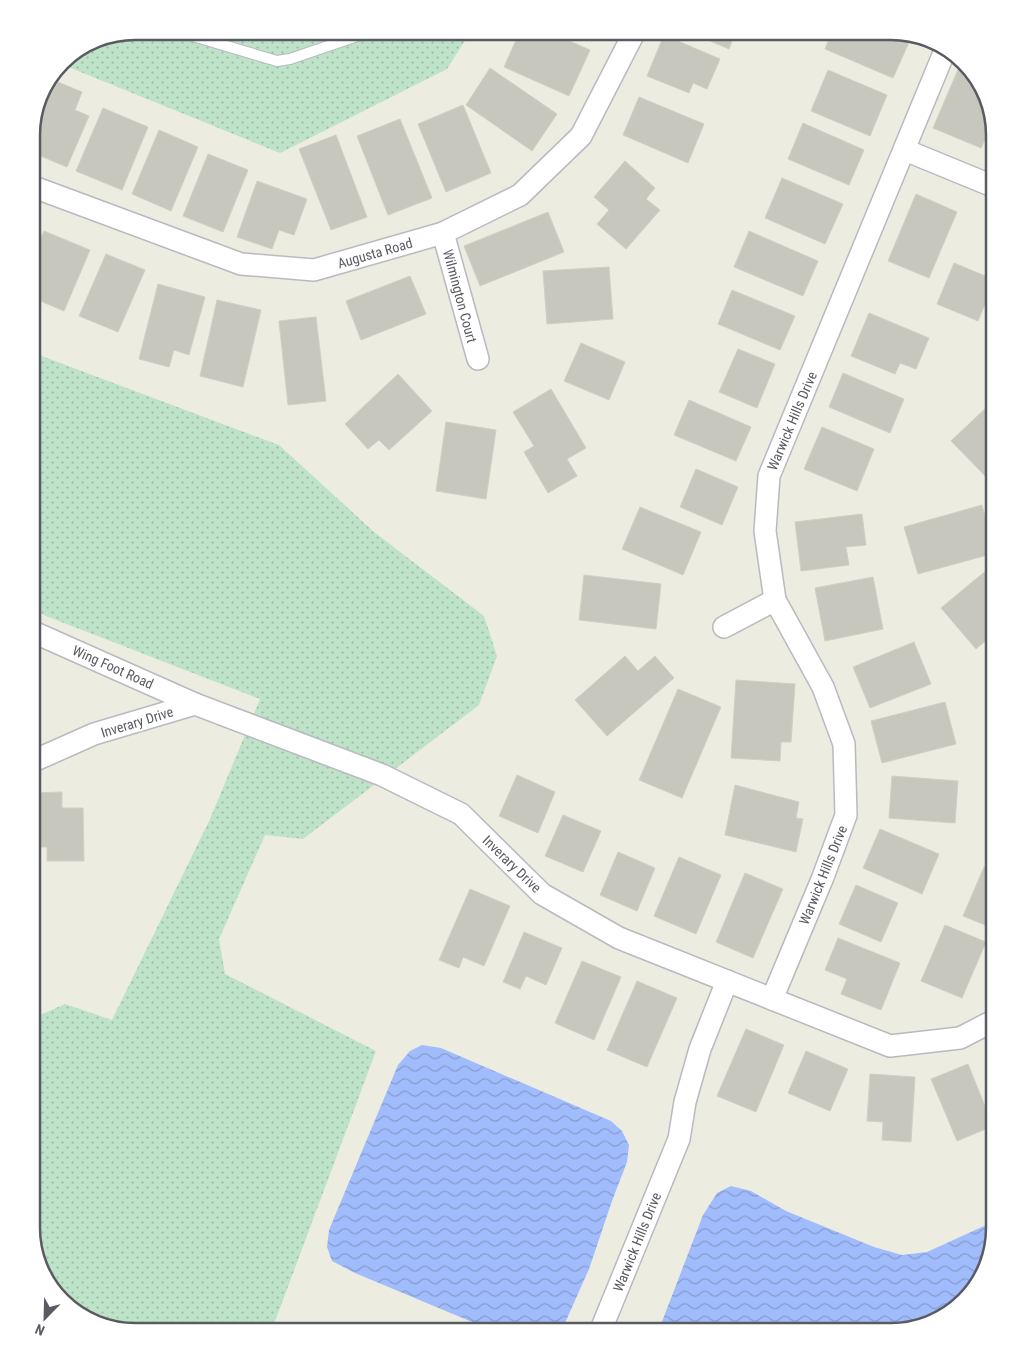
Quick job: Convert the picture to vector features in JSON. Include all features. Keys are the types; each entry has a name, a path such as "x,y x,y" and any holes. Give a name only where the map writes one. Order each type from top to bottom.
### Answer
{"street":[{"name":"Augusta Road","path":"40,189 241,264 314,270 443,233 520,195 581,136 630,40"},
{"name":"Warwick Hills Drive","path":"772,999 824,877 846,816 844,744 823,687 775,600 765,531 769,476 943,56"},
{"path":"905,150 986,183"},
{"name":"Wilmington Court","path":"443,233 478,359"},
{"path":"724,627 775,600"},
{"name":"Wing Foot Road","path":"40,634 196,704"},
{"name":"Inverary Drive","path":"40,758 94,734 196,704 382,776 461,814 542,894 618,938 890,1046 960,1038 986,1025"},
{"name":"Warwick Hills Drive","path":"604,1323 678,1139 685,1102 700,1049 727,981"}],"lane":[{"path":"206,40 276,61 290,59 346,40"}],"green space":[{"path":"128,40 465,40 447,69 280,153 68,67 98,47"},
{"path":"40,355 279,445 374,532 484,616 497,656 479,705 303,839 265,835 219,939 225,974 376,1051 274,1323 128,1323 116,1321 104,1318 82,1307 70,1298 70,1293 63,1291 50,1270 42,1247 40,1228 40,1015 65,1004 112,1020 210,819 260,699 40,613"}],"water":[{"path":"422,1045 441,1048 611,1121 622,1131 629,1145 627,1162 589,1269 565,1323 474,1323 355,1273 332,1261 327,1247 329,1230 398,1065 410,1051"},
{"path":"731,1186 751,1191 786,1211 874,1247 902,1255 927,1252 986,1225 984,1247 976,1270 963,1291 944,1307 916,1320 891,1323 661,1323 703,1215 717,1193"}],"building":[{"path":"516,40 567,40 590,50 569,96 504,67"},
{"path":"662,40 676,40 720,59 707,89 693,83 689,93 647,76"},
{"path":"708,40 732,40 729,49"},
{"path":"828,40 898,40 909,42 893,78 825,49"},
{"path":"490,68 557,114 532,151 466,105"},
{"path":"958,69 970,82 981,104 986,137 981,148 933,128"},
{"path":"828,70 887,95 870,136 811,111"},
{"path":"57,82 82,92 75,110 89,116 67,167 40,156 40,128 43,110"},
{"path":"639,97 704,124 688,163 623,135"},
{"path":"463,105 491,173 446,192 418,124"},
{"path":"103,108 148,127 122,190 76,171"},
{"path":"400,119 432,198 388,215 357,136"},
{"path":"803,123 864,150 849,185 788,159"},
{"path":"159,130 198,147 171,211 132,194"},
{"path":"336,135 367,217 331,230 299,149"},
{"path":"208,154 248,170 223,232 183,216"},
{"path":"625,161 655,188 646,199 660,210 626,249 597,224 609,210 594,197"},
{"path":"782,178 843,204 825,244 765,218"},
{"path":"257,181 307,199 294,235 279,230 272,249 237,237"},
{"path":"916,194 957,212 929,278 888,261"},
{"path":"548,212 564,252 480,286 464,246"},
{"path":"44,231 90,250 64,311 40,301 40,240"},
{"path":"749,231 818,261 803,296 734,267"},
{"path":"106,254 145,270 118,332 79,316"},
{"path":"954,263 986,276 986,302 978,321 937,304"},
{"path":"609,267 613,319 547,324 543,271"},
{"path":"410,276 426,314 361,340 346,301"},
{"path":"158,284 205,297 189,355 174,350 169,367 139,359"},
{"path":"732,290 795,316 780,350 718,324"},
{"path":"217,300 261,310 243,387 200,376"},
{"path":"869,313 929,338 916,369 900,363 895,374 851,356"},
{"path":"316,317 326,401 288,405 279,321"},
{"path":"581,343 625,362 609,400 564,381"},
{"path":"738,349 775,364 757,408 719,392"},
{"path":"843,373 904,399 890,433 829,407"},
{"path":"398,374 432,411 389,450 379,440 368,449 345,424"},
{"path":"551,389 586,448 567,459 577,476 548,493 524,452 534,446 513,412"},
{"path":"689,400 751,427 736,461 674,435"},
{"path":"986,408 986,477 951,441"},
{"path":"446,422 496,430 486,499 436,491"},
{"path":"822,427 874,449 857,491 804,469"},
{"path":"696,469 738,487 722,525 680,507"},
{"path":"982,505 986,520 986,555 918,574 904,527"},
{"path":"640,507 701,532 683,575 622,549"},
{"path":"862,514 866,545 846,547 849,565 801,571 795,522"},
{"path":"986,571 986,641 976,649 941,608"},
{"path":"584,575 661,584 656,629 579,620"},
{"path":"873,577 883,629 825,641 815,588"},
{"path":"914,642 931,684 870,708 853,667"},
{"path":"625,656 638,671 655,656 674,678 607,736 575,700"},
{"path":"736,680 795,684 791,742 781,742 780,761 731,758"},
{"path":"678,689 721,707 682,798 639,780"},
{"path":"945,702 956,744 882,763 871,721"},
{"path":"517,775 555,792 538,833 499,816"},
{"path":"892,776 958,781 955,823 889,818"},
{"path":"735,785 799,802 796,818 803,819 796,852 725,835"},
{"path":"62,792 62,808 83,808 84,861 47,861 47,847 40,847 40,793"},
{"path":"563,815 601,831 583,872 545,856"},
{"path":"880,829 939,854 922,894 863,868"},
{"path":"618,852 655,868 637,911 600,895"},
{"path":"679,857 721,875 696,934 654,916"},
{"path":"984,867 986,868 986,925 963,916"},
{"path":"745,873 783,889 753,958 716,942"},
{"path":"856,885 898,903 881,942 839,924"},
{"path":"470,889 510,906 484,966 463,957 459,968 439,960"},
{"path":"945,925 986,942 962,998 921,981"},
{"path":"524,932 562,948 546,985 526,976 520,989 503,982"},
{"path":"838,938 900,963 881,1010 841,994 847,979 825,970"},
{"path":"582,961 621,977 594,1040 555,1023"},
{"path":"637,981 677,998 647,1067 607,1050"},
{"path":"746,1029 784,1045 756,1112 717,1096"},
{"path":"806,1051 848,1069 830,1111 788,1093"},
{"path":"968,1064 986,1109 986,1129 957,1141 931,1079"},
{"path":"870,1074 915,1077 911,1142 882,1140 883,1122 867,1121"}]}
